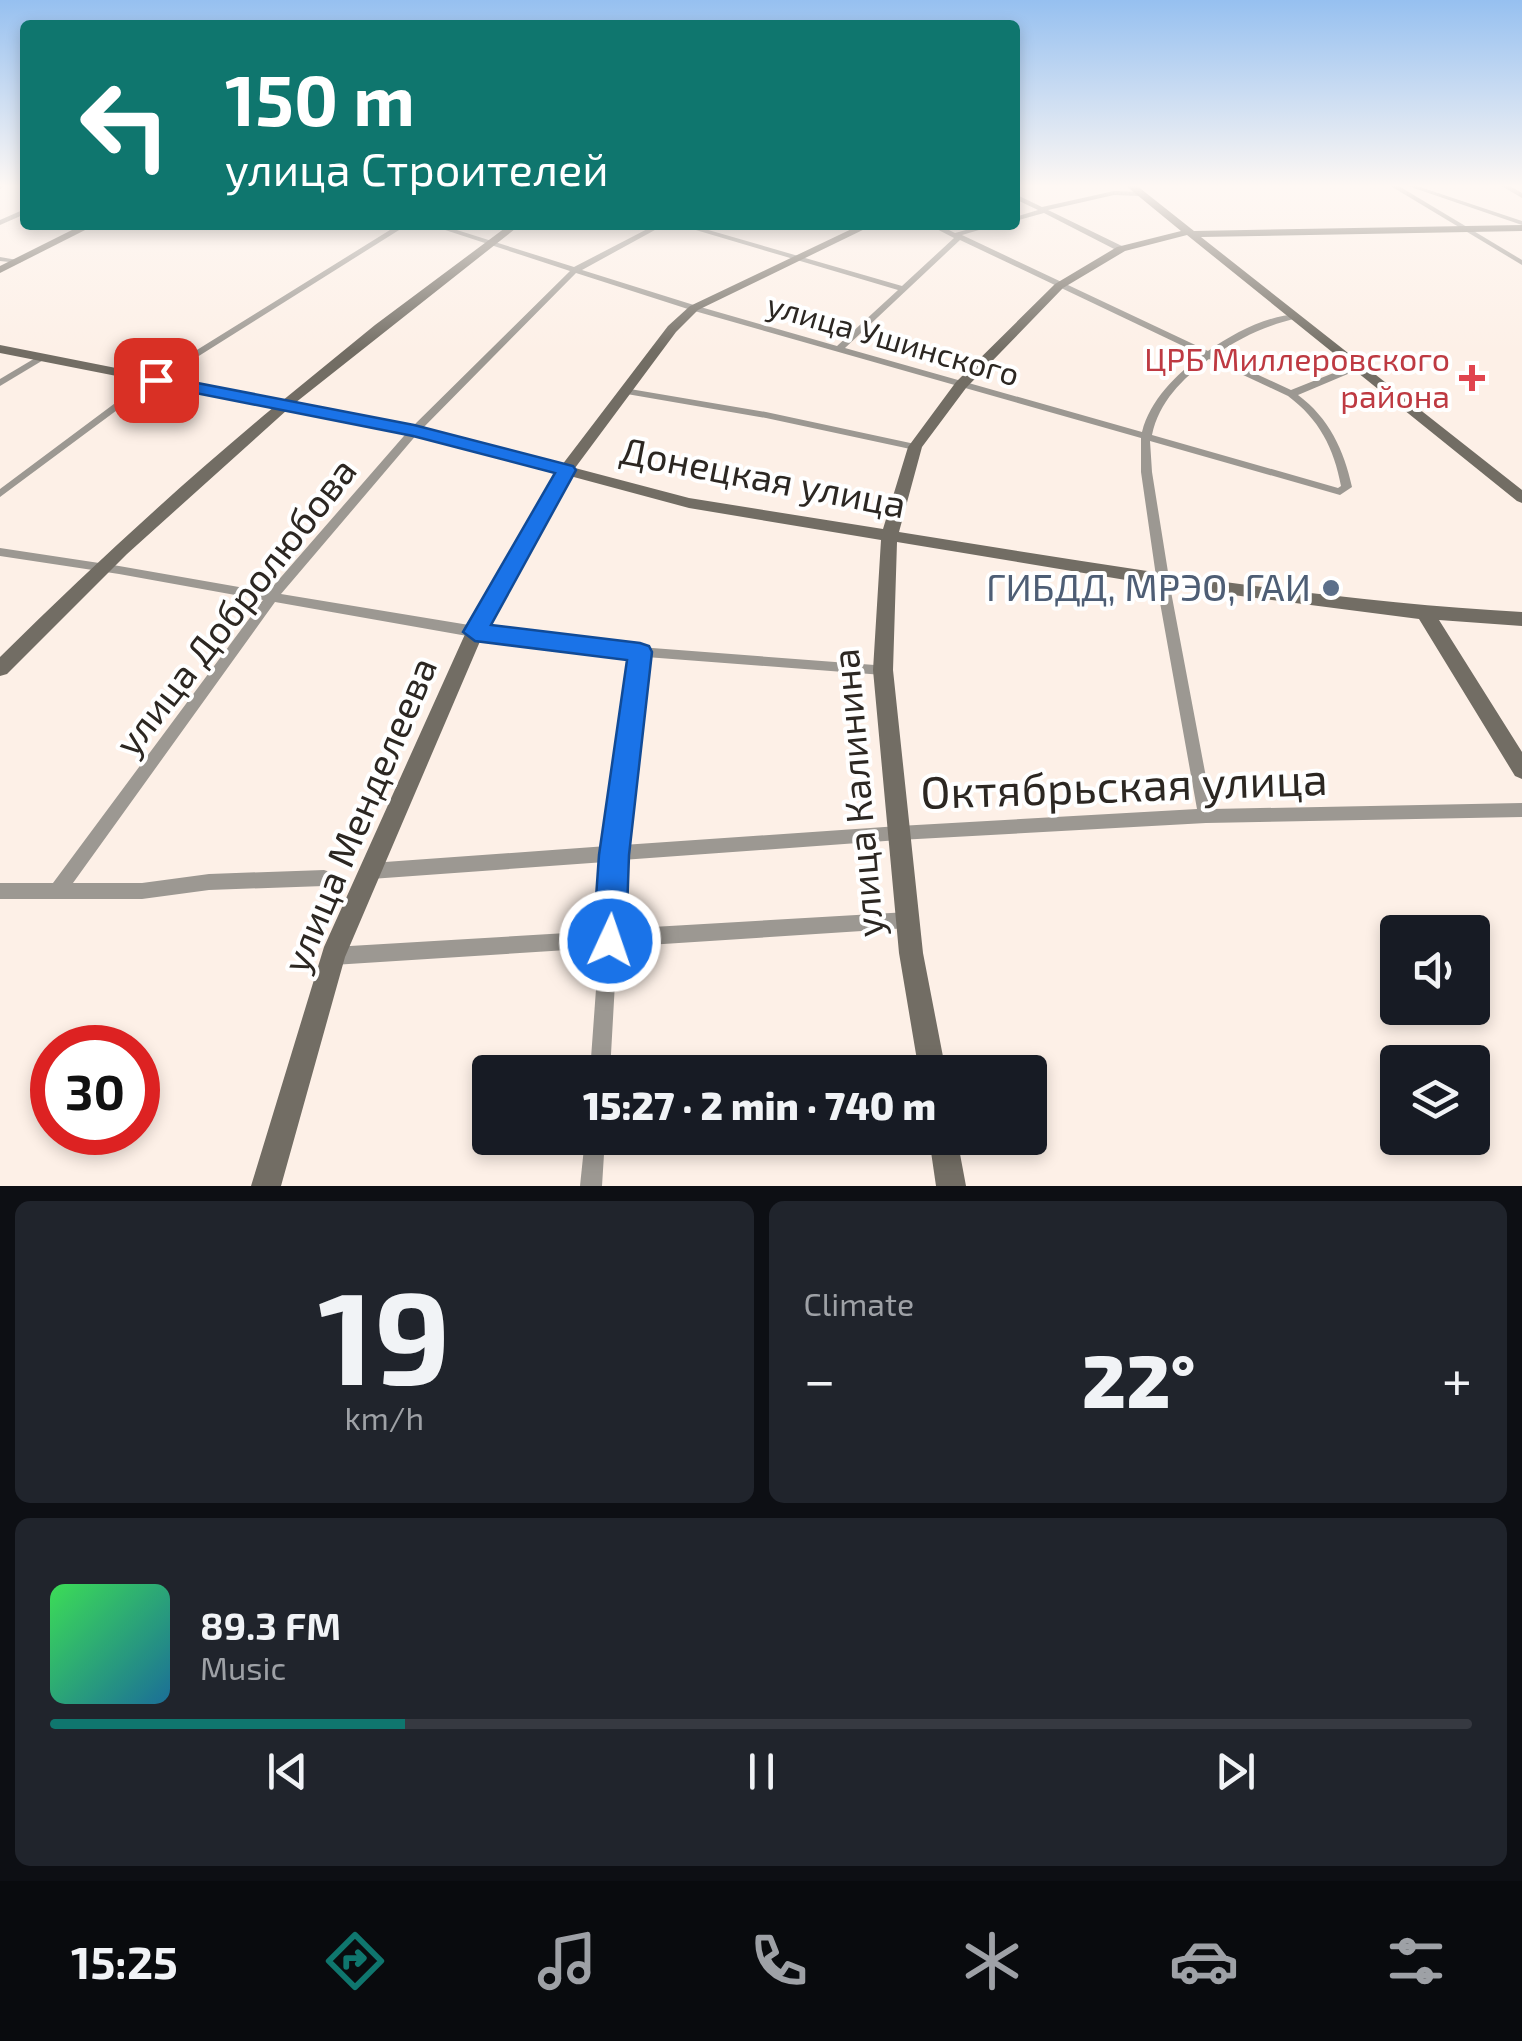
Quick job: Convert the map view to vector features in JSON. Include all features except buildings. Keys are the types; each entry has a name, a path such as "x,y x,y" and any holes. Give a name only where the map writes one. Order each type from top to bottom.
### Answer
{"street":[{"path":"0,270 60,240"},
{"path":"0,494 156,380 379,240"},
{"name":"улица Ушинского","path":"485,240 694,308 1340,492 1347,487 1343,462 1330,436 1311,407 1290,394"},
{"name":"улица Добролюбова","path":"59,890 272,596 414,431 575,270 631,240"},
{"path":"735,240 902,290"},
{"name":"улица Менделеева","path":"266,1186 333,956 475,632 566,470 672,329 694,308 834,240"},
{"path":"839,349 953,240"},
{"path":"966,240 1290,394 1359,366"},
{"path":"1104,240 1121,249"},
{"name":"улица Калинина","path":"929,1055 908,920 883,670 890,537 914,446 961,385 1059,286 1121,249 1158,240"},
{"path":"1199,240 1522,498"},
{"path":"1484,240 1522,263"},
{"path":"0,669 101,566 284,404 491,242"},
{"path":"0,259 19,261"},
{"path":"1206,816 1162,580 1145,439 1166,398 1206,354 1263,322 1294,316"},
{"name":"Донецкая улица","path":"0,349 414,431 689,503 1162,580 1425,613 1522,619"},
{"path":"0,384 42,357"},
{"path":"624,391 914,446"},
{"path":"0,552 475,632 640,652 883,670"},
{"path":"1425,613 1522,770"},
{"path":"601,1055 614,855 640,652"},
{"name":"Октябрьская улица","path":"372,872 899,832 1206,816 1522,810"},
{"path":"0,891 142,891 209,882 324,878"},
{"path":"333,956 908,920"},
{"path":"591,1186 594,1155"},
{"path":"946,1155 951,1186"}],"place":[{"name":"ЦРБ Миллеровского района","path":"1472,378"},
{"name":"ГИБДД, МРЭО, ГАИ","path":"1331,588"}],"route":[{"path":"156,380 414,431 566,470 475,632 640,652 614,855 610,941"}]}
